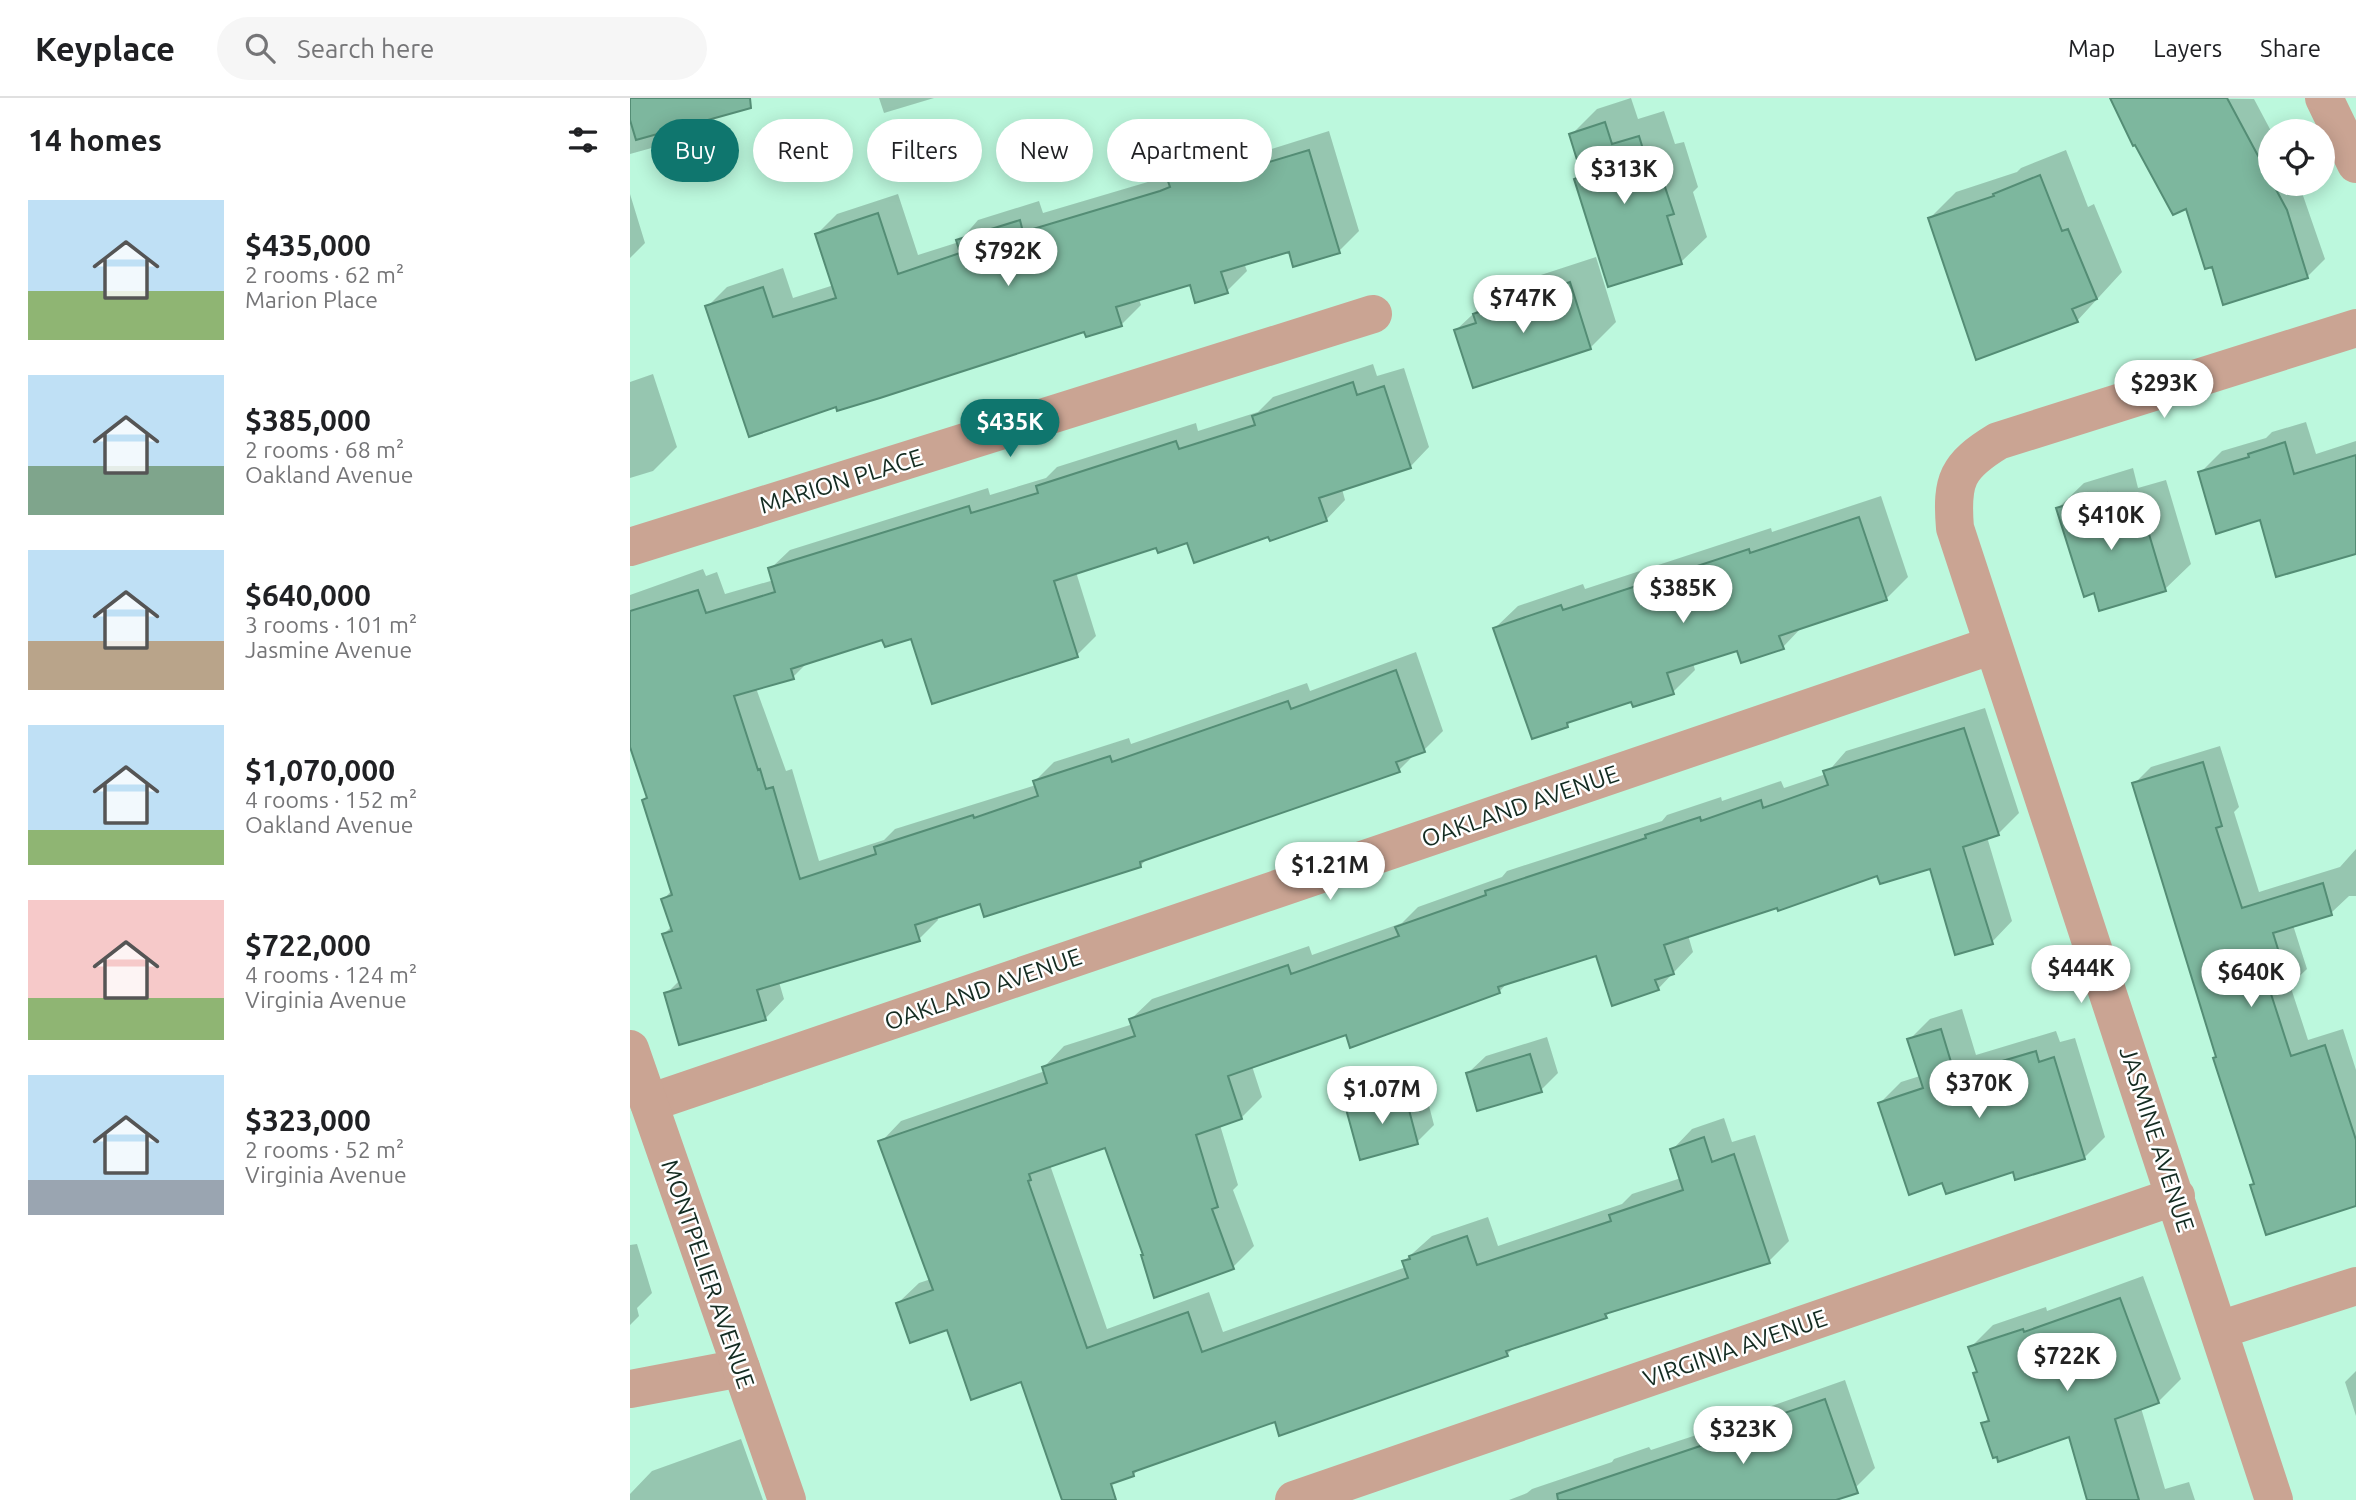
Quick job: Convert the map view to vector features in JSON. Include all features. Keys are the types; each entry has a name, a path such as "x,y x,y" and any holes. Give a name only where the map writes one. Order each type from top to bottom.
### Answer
{"street":[{"path":"2324,98 2356,164"},
{"name":"MARION PLACE","path":"630,547 1373,314"},
{"name":"JASMINE AVENUE","path":"2274,1500 1955,528 1952,498 1959,478 1973,456 1998,441 2356,328"},
{"name":"OAKLAND AVENUE","path":"649,1103 1993,645"},
{"name":"MONTPELIER AVENUE","path":"630,1049 787,1500"},
{"name":"VIRGINIA AVENUE","path":"1294,1500 2176,1196"},
{"path":"2219,1330 2356,1286"},
{"path":"630,1389 741,1368"}],"building":[{"path":"630,98 750,98 751,108 711,119 651,119 651,136 636,140 630,120"},
{"path":"2110,98 2227,98 2258,156 2258,196 2279,196 2287,210 2308,278 2223,305 2212,267 2205,269 2186,209 2173,215 2135,145 2133,146"},
{"path":"1605,122 1612,144 1639,136 1649,169 1658,166 1674,214 1667,216 1682,264 1608,287 1574,179 1582,176 1569,134"},
{"path":"1309,150 1340,253 1293,267 1289,252 1221,272 1228,293 1195,303 1190,285 1116,307 1122,326 1086,337 1084,332 837,411 836,407 749,437 705,306 763,287 773,317 836,298 815,234 878,213 898,274 960,253 956,240 1020,220 1023,232 1160,191 1170,187 1168,182 1272,182 1272,161"},
{"path":"2040,175 2062,231 2068,229 2097,299 2072,309 2078,322 1976,360 1928,218 1994,196 1993,194"},
{"path":"1570,282 1591,349 1473,388 1454,330 1476,323 1473,314"},
{"path":"1353,382 1357,395 1384,386 1411,468 1319,498 1327,521 1270,541 1268,537 1194,563 1187,543 1158,553 1156,548 1054,581 1078,657 932,704 911,639 885,647 882,640 791,669 794,679 734,696 766,789 773,787 800,879 876,854 874,847 1038,796 1033,781 1110,756 1112,762 1288,701 1291,709 1396,670 1425,752 1396,762 1400,772 1140,862 1141,867 984,917 980,904 915,925 920,941 757,990 766,1020 679,1045 664,993 681,988 662,934 672,931 661,899 672,895 642,800 647,798 630,747 630,611 698,590 706,613 775,592 768,568 969,506 971,513 1038,493 1036,486 1176,441 1179,449 1255,425 1252,416"},
{"path":"2285,442 2294,474 2356,455 2356,554 2276,577 2260,520 2216,534 2198,472 2249,457 2248,454"},
{"path":"2107,493 2113,513 2140,504 2166,591 2099,611 2094,593 2084,597 2056,508"},
{"path":"1859,517 1887,600 1779,636 1784,649 1741,663 1737,651 1667,673 1674,694 1633,707 1631,702 1567,723 1568,727 1532,739 1493,628 1561,605 1563,610 1749,549 1750,553"},
{"path":"1964,728 1999,835 1963,847 1993,944 1955,955 1930,869 1880,884 1877,876 1778,911 1777,908 1664,945 1674,974 1655,980 1659,990 1612,1006 1596,956 1498,987 1500,993 1350,1048 1346,1035 1228,1076 1242,1119 1196,1135 1218,1207 1212,1209 1234,1269 1154,1298 1143,1255 1105,1148 1029,1174 1031,1180 1028,1181 1087,1348 1188,1312 1202,1352 1408,1278 1402,1261 1410,1259 1409,1256 1467,1236 1477,1265 1611,1221 1609,1215 1683,1190 1670,1149 1704,1137 1712,1162 1734,1154 1770,1263 1605,1314 1607,1318 1506,1351 1508,1356 1279,1436 1275,1422 1133,1472 1134,1476 1111,1484 1116,1500 1062,1500 1021,1382 971,1400 947,1330 910,1343 896,1303 933,1290 878,1141 1047,1083 1042,1067 1135,1036 1129,1019 1288,965 1291,974 1399,936 1395,927 1486,895 1485,891 1646,838 1645,835 1700,817 1701,821 1761,800 1763,808 1828,785 1823,771"},
{"path":"2203,762 2222,826 2216,828 2242,908 2323,883 2332,915 2273,933 2290,988 2271,994 2291,1056 2325,1045 2356,1140 2356,1206 2266,1235 2250,1185 2254,1184 2213,1058 2216,1057 2132,783"},
{"path":"1941,1029 1955,1075 2036,1051 2039,1062 2054,1057 2085,1159 2015,1180 2013,1172 1946,1194 1942,1183 1909,1195 1878,1103 1923,1088 1907,1039"},
{"path":"1530,1054 1542,1092 1477,1111 1466,1073"},
{"path":"1404,1091 1418,1144 1360,1160 1346,1109"},
{"path":"2120,1298 2159,1403 2115,1419 2139,1500 2087,1500 2069,1437 1998,1462 1997,1457 1993,1458 1981,1423 1989,1421 1973,1373 1977,1372 1968,1347 2023,1329 2024,1332"},
{"path":"1825,1399 1858,1493 1836,1500 1558,1500 1557,1494 1742,1432 1741,1428"}]}
